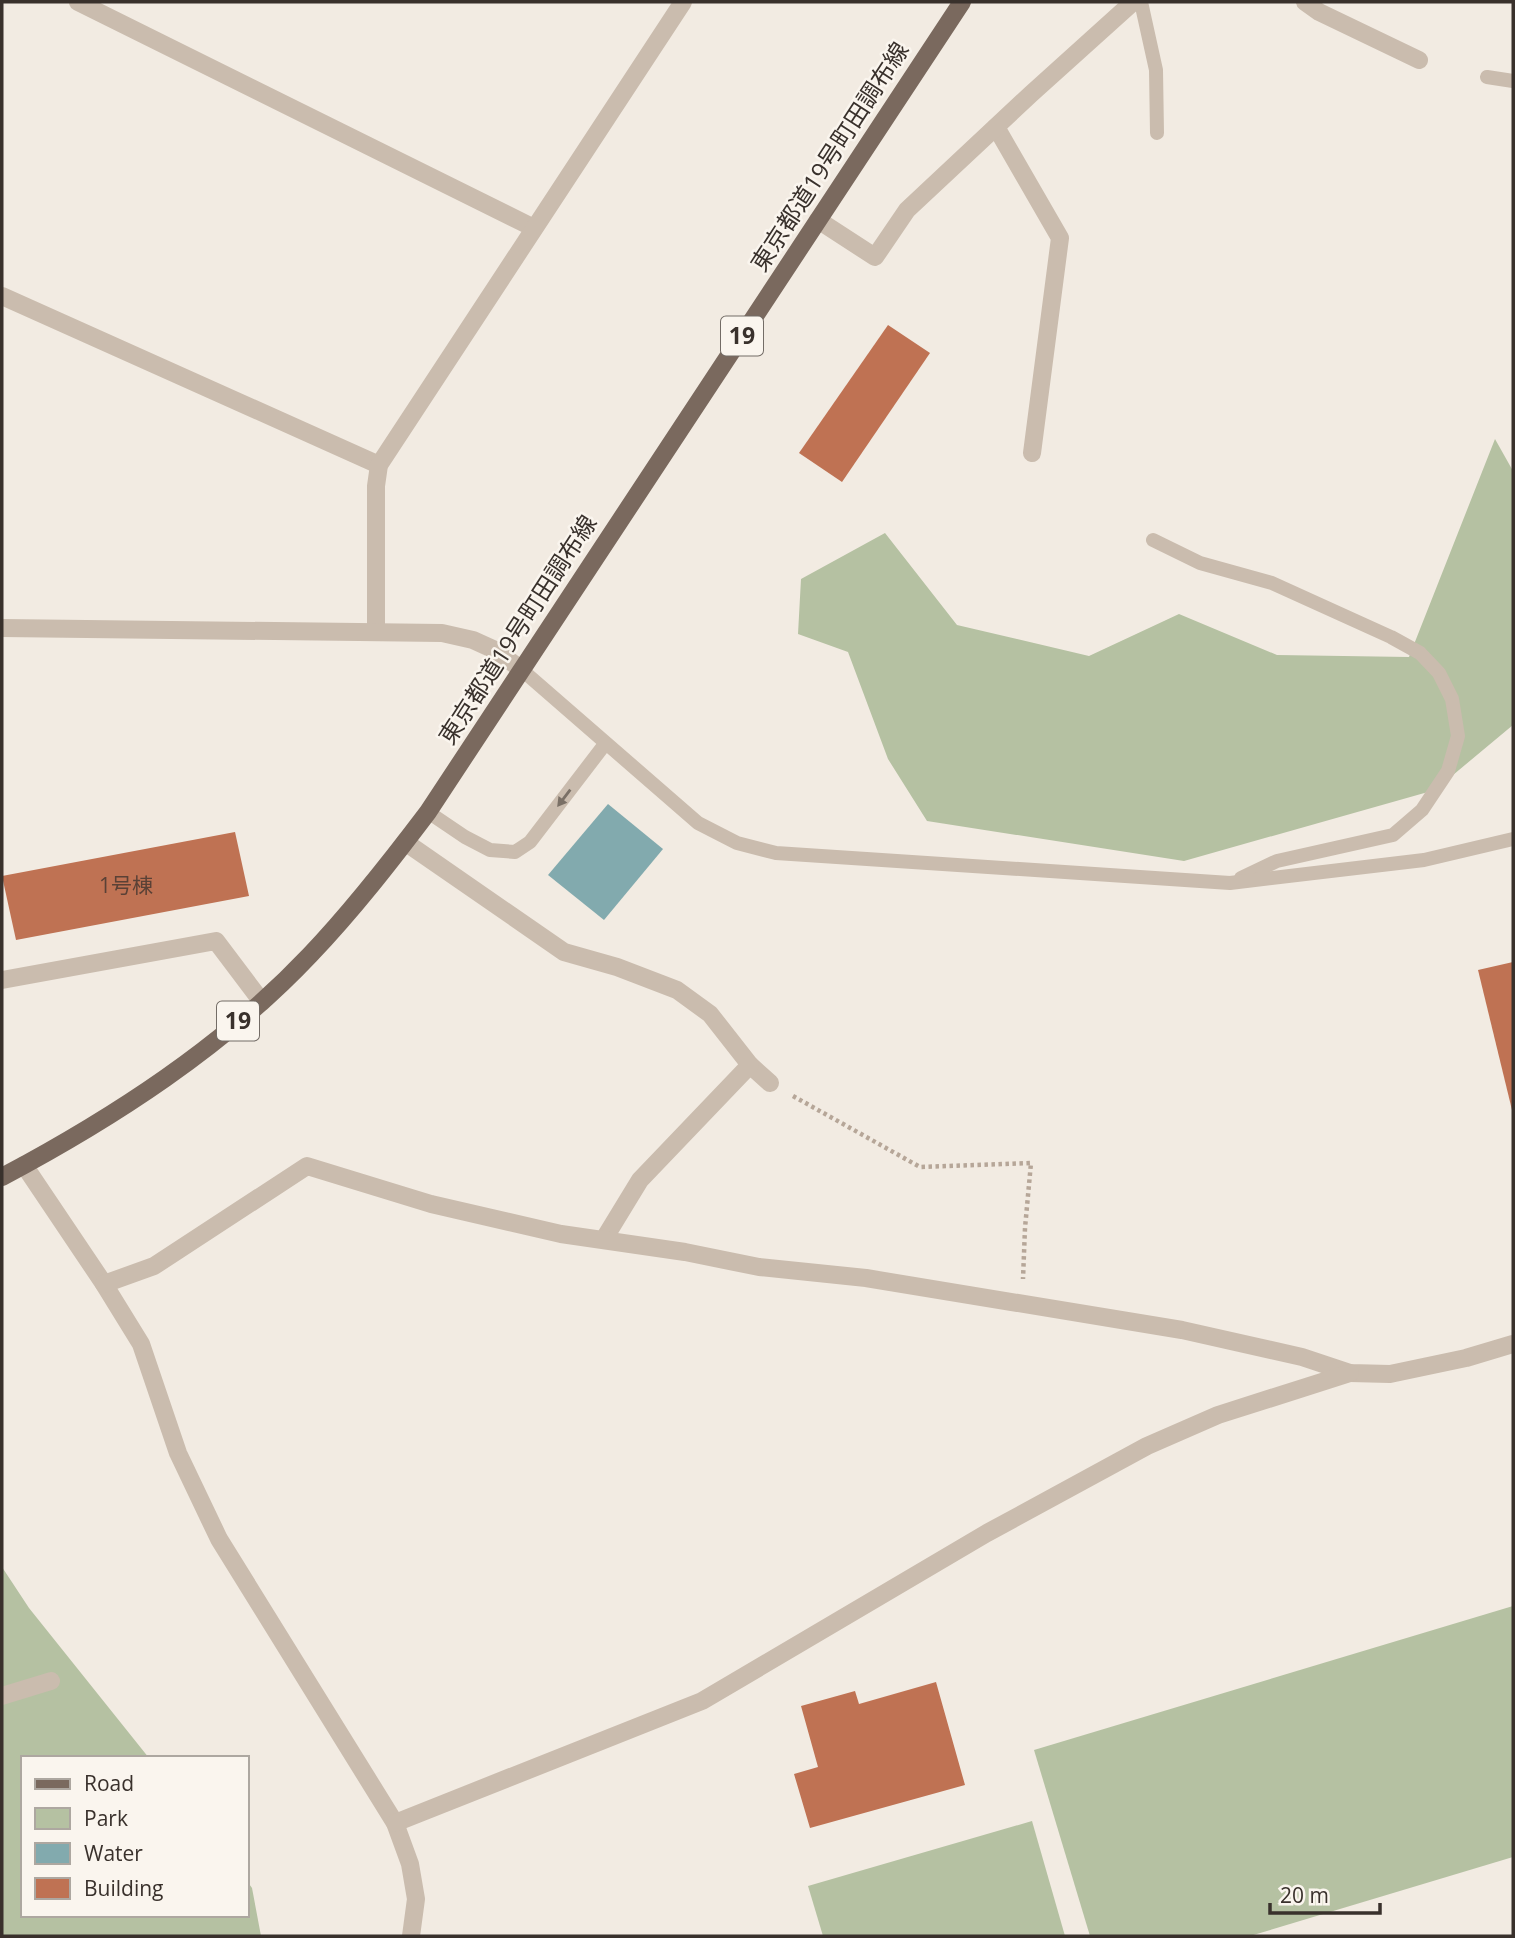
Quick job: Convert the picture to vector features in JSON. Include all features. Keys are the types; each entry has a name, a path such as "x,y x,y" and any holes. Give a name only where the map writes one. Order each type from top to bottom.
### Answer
{"main road":[{"name":"東京都道19号町田調布線","path":"2,1177 77,1136 196,1055 262,1002 310,956 355,906 428,812 961,2"}],"street":[{"path":"78,2 534,228"},
{"path":"376,632 376,486 379,466 683,2"},
{"path":"818,220 875,257 907,210 1133,2"},
{"path":"1305,2 1320,12 1419,60"},
{"path":"996,127 1060,238 1032,453"},
{"path":"2,296 379,466"},
{"path":"2,628 442,633 472,640 495,650 522,670"},
{"path":"405,842 564,952 617,967 677,990 710,1014 750,1065 770,1083"},
{"path":"2,980 216,942 262,1002"},
{"path":"604,1239 640,1180 750,1065"},
{"path":"24,1165 141,1344 178,1452 219,1539 395,1823 410,1864 416,1899 411,1936"},
{"path":"104,1284 154,1266 307,1166 430,1204 561,1234 685,1252 758,1267 866,1278 1182,1330 1303,1357 1350,1373 1390,1374 1466,1358 1513,1343"},
{"path":"395,1823 702,1701 987,1533 1147,1446 1219,1415 1350,1373"},
{"path":"2,1696 51,1681"}],"lane":[{"path":"1141,2 1156,70 1157,133"},
{"path":"1487,77 1513,81"},
{"path":"1153,540 1200,563 1272,583 1391,637 1420,653 1439,673 1452,699 1458,736 1448,771 1422,810 1393,835 1277,861 1230,883"},
{"path":"522,670 698,823 737,843 776,853 1230,883 1424,860 1513,839"},
{"path":"428,812 482,845 515,852 530,842 605,744"}],"path":[{"path":"770,1083 920,1167 1031,1163 1024,1274"}],"green space":[{"path":"1495,439 1513,471 1513,725 1435,790 1184,861 927,821 888,759 848,652 798,634 801,579 885,533 957,625 1089,656 1179,614 1277,655 1409,657"},
{"path":"2,1567 29,1608 147,1756 21,1756 21,1917 248,1917 248,1882 252,1888 261,1936 2,1936"},
{"path":"1513,1606 1513,1857 1250,1936 1090,1936 1034,1750"},
{"path":"1032,1821 1065,1936 823,1936 808,1886"}],"water":[{"path":"608,804 663,849 604,920 548,875"}],"building":[{"path":"888,325 930,353 842,482 799,453"},
{"path":"235,832 249,896 16,940 2,876"},
{"path":"1513,962 1513,1110 1512,1110 1478,970"},
{"path":"936,1682 965,1785 810,1828 794,1774 818,1767 801,1706 855,1691 859,1704"}]}
